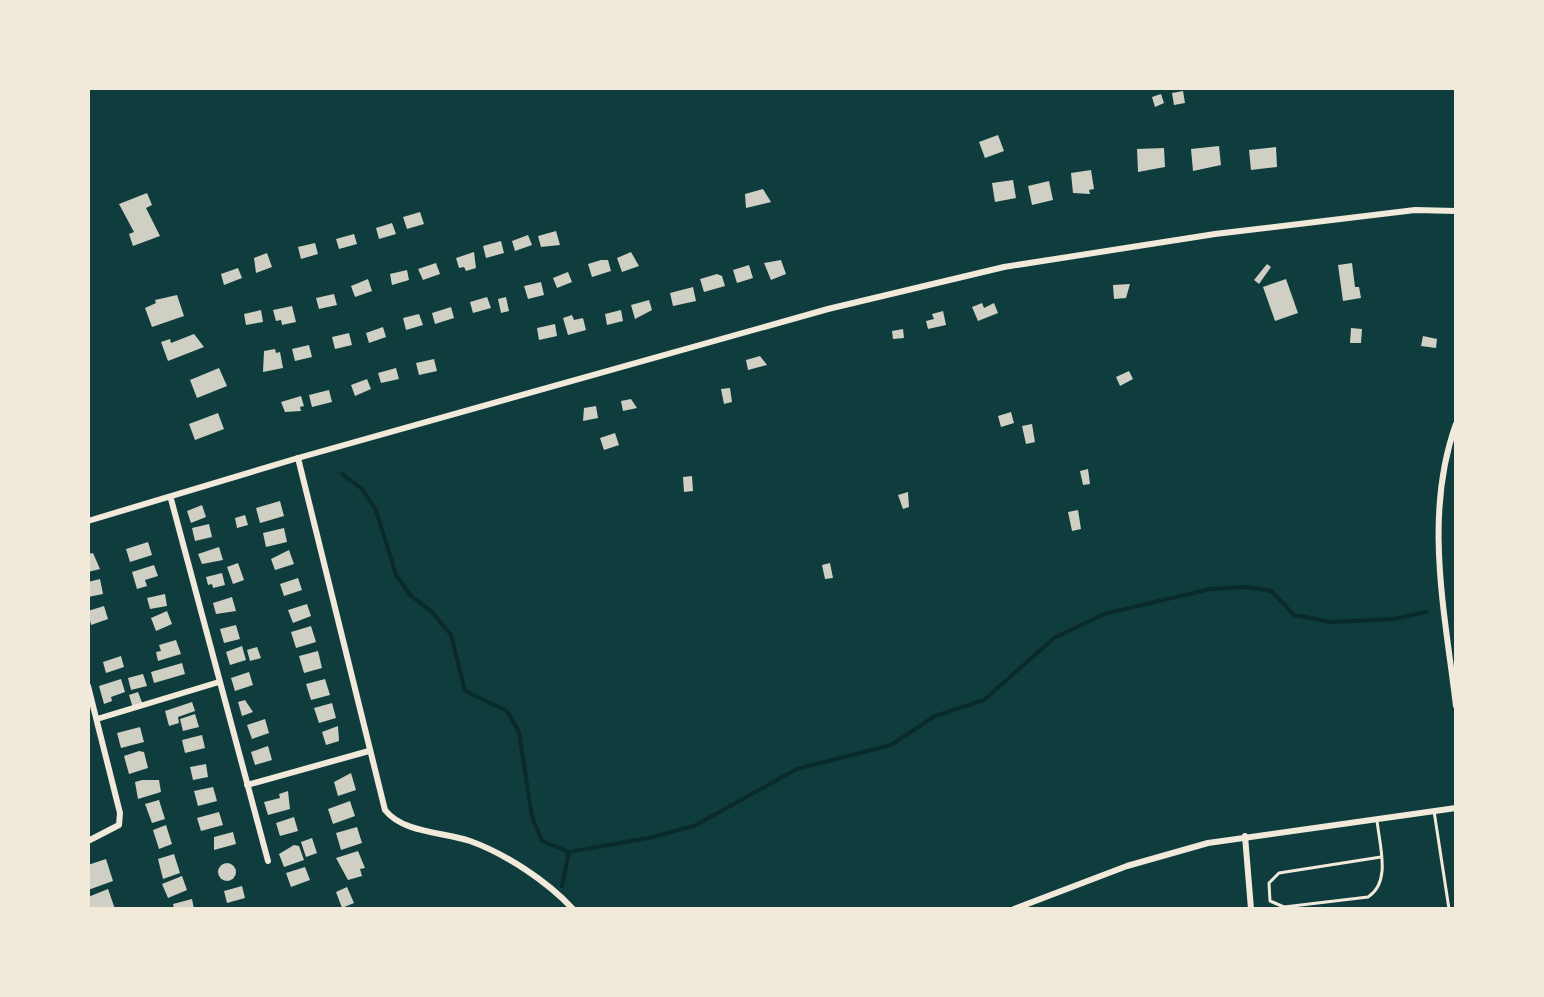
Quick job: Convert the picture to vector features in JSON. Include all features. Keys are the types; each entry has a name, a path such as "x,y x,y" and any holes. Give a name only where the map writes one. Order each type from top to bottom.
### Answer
{"street":[{"path":"88,521 171,499 298,458 828,309 1004,267 1215,234 1415,210 1456,211"},
{"path":"1456,424 1447,450 1437,513 1456,706"},
{"path":"298,458 385,810 397,822 486,848 554,892 573,909"},
{"path":"171,499 268,861"},
{"path":"97,719 219,682"},
{"path":"88,686 120,813 119,825 88,841"},
{"path":"247,785 369,751"},
{"path":"1014,909 1127,866 1245,836 1456,808"},
{"path":"1245,836 1251,909"}],"lane":[{"path":"1434,811 1449,909"},
{"path":"1377,820 1381,857 1383,881 1378,891 1368,897 1284,907 1270,901 1269,883 1279,873 1381,857"}],"building":[{"path":"1183,91 1185,103 1174,105 1172,93"},
{"path":"1161,94 1164,103 1155,107 1152,97"},
{"path":"998,135 1004,151 985,158 979,142"},
{"path":"1219,146 1221,165 1193,171 1191,149"},
{"path":"1276,147 1277,167 1251,170 1249,150"},
{"path":"1164,148 1165,167 1138,172 1137,149"},
{"path":"1091,170 1094,189 1089,190 1090,194 1073,193 1071,173"},
{"path":"1013,180 1016,198 995,202 992,183"},
{"path":"1049,181 1053,200 1032,205 1028,186"},
{"path":"763,189 771,202 746,208 745,194"},
{"path":"147,193 152,205 146,208 160,236 133,246 129,234 134,232 119,204"},
{"path":"420,212 424,224 407,229 403,217"},
{"path":"392,223 396,234 379,239 376,228"},
{"path":"556,231 560,245 541,247 538,236"},
{"path":"354,234 357,244 339,249 336,239"},
{"path":"528,235 532,245 515,251 512,241"},
{"path":"501,241 504,253 486,258 483,246"},
{"path":"315,243 318,254 301,259 298,247"},
{"path":"474,252 476,268 466,271 464,267 459,268 456,258"},
{"path":"631,252 639,266 622,272 617,258"},
{"path":"267,253 272,267 256,273 254,258"},
{"path":"608,260 611,271 592,277 588,264"},
{"path":"781,260 786,274 771,280 764,263"},
{"path":"436,263 440,274 423,280 418,269"},
{"path":"1352,263 1355,287 1359,287 1361,298 1343,301 1338,265"},
{"path":"1267,264 1271,267 1259,284 1254,280"},
{"path":"749,265 753,278 737,283 733,270"},
{"path":"238,268 242,278 224,285 221,274"},
{"path":"407,270 409,280 392,285 390,274"},
{"path":"568,272 572,282 557,288 553,278"},
{"path":"717,274 722,276 725,286 704,292 700,279"},
{"path":"368,279 372,291 355,297 351,286"},
{"path":"1286,279 1298,313 1275,321 1263,287"},
{"path":"541,282 544,295 528,299 524,286"},
{"path":"1130,284 1126,298 1114,299 1113,285"},
{"path":"693,287 696,301 673,306 670,293"},
{"path":"334,294 337,305 319,309 316,298"},
{"path":"177,295 184,316 152,327 145,308 156,303 155,300"},
{"path":"487,297 491,308 473,313 470,302"},
{"path":"506,297 509,311 501,313 498,299"},
{"path":"649,300 652,310 635,319 631,305"},
{"path":"982,303 984,308 994,303 998,313 978,321 972,307"},
{"path":"292,306 296,322 282,325 281,320 276,321 273,310"},
{"path":"451,307 454,318 435,324 432,313"},
{"path":"261,310 263,322 246,325 244,314"},
{"path":"621,310 623,321 607,325 605,314"},
{"path":"943,311 946,325 928,329 926,321 934,319 932,314"},
{"path":"419,314 423,325 406,330 403,318"},
{"path":"572,315 574,320 583,318 586,330 568,335 563,318"},
{"path":"555,324 557,336 539,340 537,328"},
{"path":"383,327 386,337 369,343 366,333"},
{"path":"1351,328 1362,329 1361,343 1350,343"},
{"path":"903,329 904,338 893,339 892,331"},
{"path":"349,333 352,345 335,349 332,337"},
{"path":"194,334 204,347 168,361 161,342 170,339 171,343"},
{"path":"1423,336 1437,339 1436,348 1421,346"},
{"path":"309,345 312,357 295,361 292,349"},
{"path":"275,349 276,353 280,352 283,368 263,372 264,351"},
{"path":"760,356 767,365 748,370 746,360"},
{"path":"434,359 437,371 419,375 416,363"},
{"path":"219,368 227,386 197,398 190,380"},
{"path":"396,368 399,379 381,383 378,373"},
{"path":"1129,371 1133,379 1120,386 1116,377"},
{"path":"367,379 371,389 355,396 351,385"},
{"path":"730,388 732,402 724,404 721,389"},
{"path":"329,390 332,402 312,407 309,395"},
{"path":"301,396 304,406 300,407 301,411 285,412 281,402"},
{"path":"631,399 637,408 623,411 621,401"},
{"path":"596,406 598,418 583,421 584,408"},
{"path":"1011,412 1014,423 1001,427 998,416"},
{"path":"218,413 224,429 195,440 189,424"},
{"path":"1032,424 1035,442 1026,444 1022,426"},
{"path":"615,433 619,445 604,450 600,438"},
{"path":"1088,469 1090,484 1083,485 1080,471"},
{"path":"692,476 693,491 684,492 683,477"},
{"path":"908,492 909,507 903,509 898,495"},
{"path":"280,501 284,516 260,523 256,508"},
{"path":"202,505 206,517 191,523 187,511"},
{"path":"1078,510 1081,529 1072,531 1068,512"},
{"path":"245,515 248,525 237,528 235,518"},
{"path":"209,524 212,537 195,541 192,528"},
{"path":"284,528 287,542 266,547 263,533"},
{"path":"148,542 152,555 130,562 126,549"},
{"path":"219,547 223,560 202,564 198,554"},
{"path":"289,550 294,564 275,570 271,559"},
{"path":"93,553 100,569 88,572 88,554"},
{"path":"238,563 244,580 233,584 227,567"},
{"path":"830,563 833,578 825,579 822,565"},
{"path":"154,565 158,576 145,580 147,586 137,589 132,572"},
{"path":"222,573 225,585 213,588 212,584 208,585 206,577"},
{"path":"298,578 302,590 284,596 280,584"},
{"path":"100,579 103,594 88,597 88,582"},
{"path":"165,594 167,606 150,609 147,598"},
{"path":"232,597 236,611 216,614 213,603"},
{"path":"307,604 311,616 293,623 288,610"},
{"path":"104,606 108,619 91,625 88,611"},
{"path":"167,611 172,624 156,631 151,618"},
{"path":"236,625 240,639 224,643 220,629"},
{"path":"311,626 316,642 296,648 291,632"},
{"path":"176,640 181,654 158,661 156,652 161,651 159,645"},
{"path":"242,646 246,660 230,665 226,652"},
{"path":"257,647 261,658 250,661 247,650"},
{"path":"318,651 322,668 304,673 299,656"},
{"path":"121,656 124,667 106,673 103,662"},
{"path":"182,663 185,674 154,683 151,672"},
{"path":"249,672 253,685 235,691 231,678"},
{"path":"143,674 147,686 131,690 128,678"},
{"path":"121,679 125,692 111,697 112,701 104,704 99,686"},
{"path":"325,679 330,695 311,700 306,684"},
{"path":"138,692 143,705 133,708 129,695"},
{"path":"245,700 253,712 242,716 238,702"},
{"path":"192,702 195,711 178,717 179,723 169,726 165,711"},
{"path":"332,703 336,718 319,723 314,708"},
{"path":"195,714 199,727 183,731 180,719"},
{"path":"265,719 269,733 252,739 247,725"},
{"path":"338,726 339,741 326,745 322,732"},
{"path":"140,727 144,742 121,748 117,733"},
{"path":"202,735 205,748 185,753 182,740"},
{"path":"268,746 272,760 255,765 251,752"},
{"path":"144,752 148,768 129,774 124,756"},
{"path":"206,764 208,777 193,780 190,767"},
{"path":"351,773 356,790 338,796 334,782"},
{"path":"159,780 161,792 138,799 135,782"},
{"path":"213,787 217,801 198,806 194,791"},
{"path":"288,791 290,809 268,815 264,802 280,798 279,794"},
{"path":"159,800 165,819 152,823 145,804"},
{"path":"350,801 355,816 333,824 328,809"},
{"path":"219,812 223,825 201,831 197,818"},
{"path":"294,817 298,831 280,836 276,823"},
{"path":"166,825 172,844 159,849 153,830"},
{"path":"357,827 362,843 341,850 336,833"},
{"path":"233,832 236,844 214,850 214,837"},
{"path":"312,838 317,853 306,857 301,842"},
{"path":"294,845 299,846 304,860 284,867 279,854"},
{"path":"358,851 365,868 360,869 362,876 348,880 336,858"},
{"path":"174,854 180,873 163,879 158,859"},
{"path":"106,859 113,881 88,890 88,865"},
{"path":"223,863 231,863 236,872 234,879 223,881 218,876 218,868"},
{"path":"305,867 310,880 291,887 286,873"},
{"path":"182,876 187,890 168,898 162,884"},
{"path":"242,886 245,898 227,903 224,891"},
{"path":"347,887 354,903 342,908 336,892"},
{"path":"108,889 115,909 88,909 88,897"},
{"path":"192,899 194,909 174,909 173,904"}],"waterway":[{"path":"342,474 362,489 376,510 396,575 410,595 432,612 451,635 465,691 507,711 519,732 532,817 542,841 569,852"},
{"path":"562,886 569,852 654,837 696,825 797,769 891,745 935,716 984,700 1054,638 1104,614 1210,589 1247,587 1271,591 1294,615 1331,622 1394,619 1426,612"}]}
